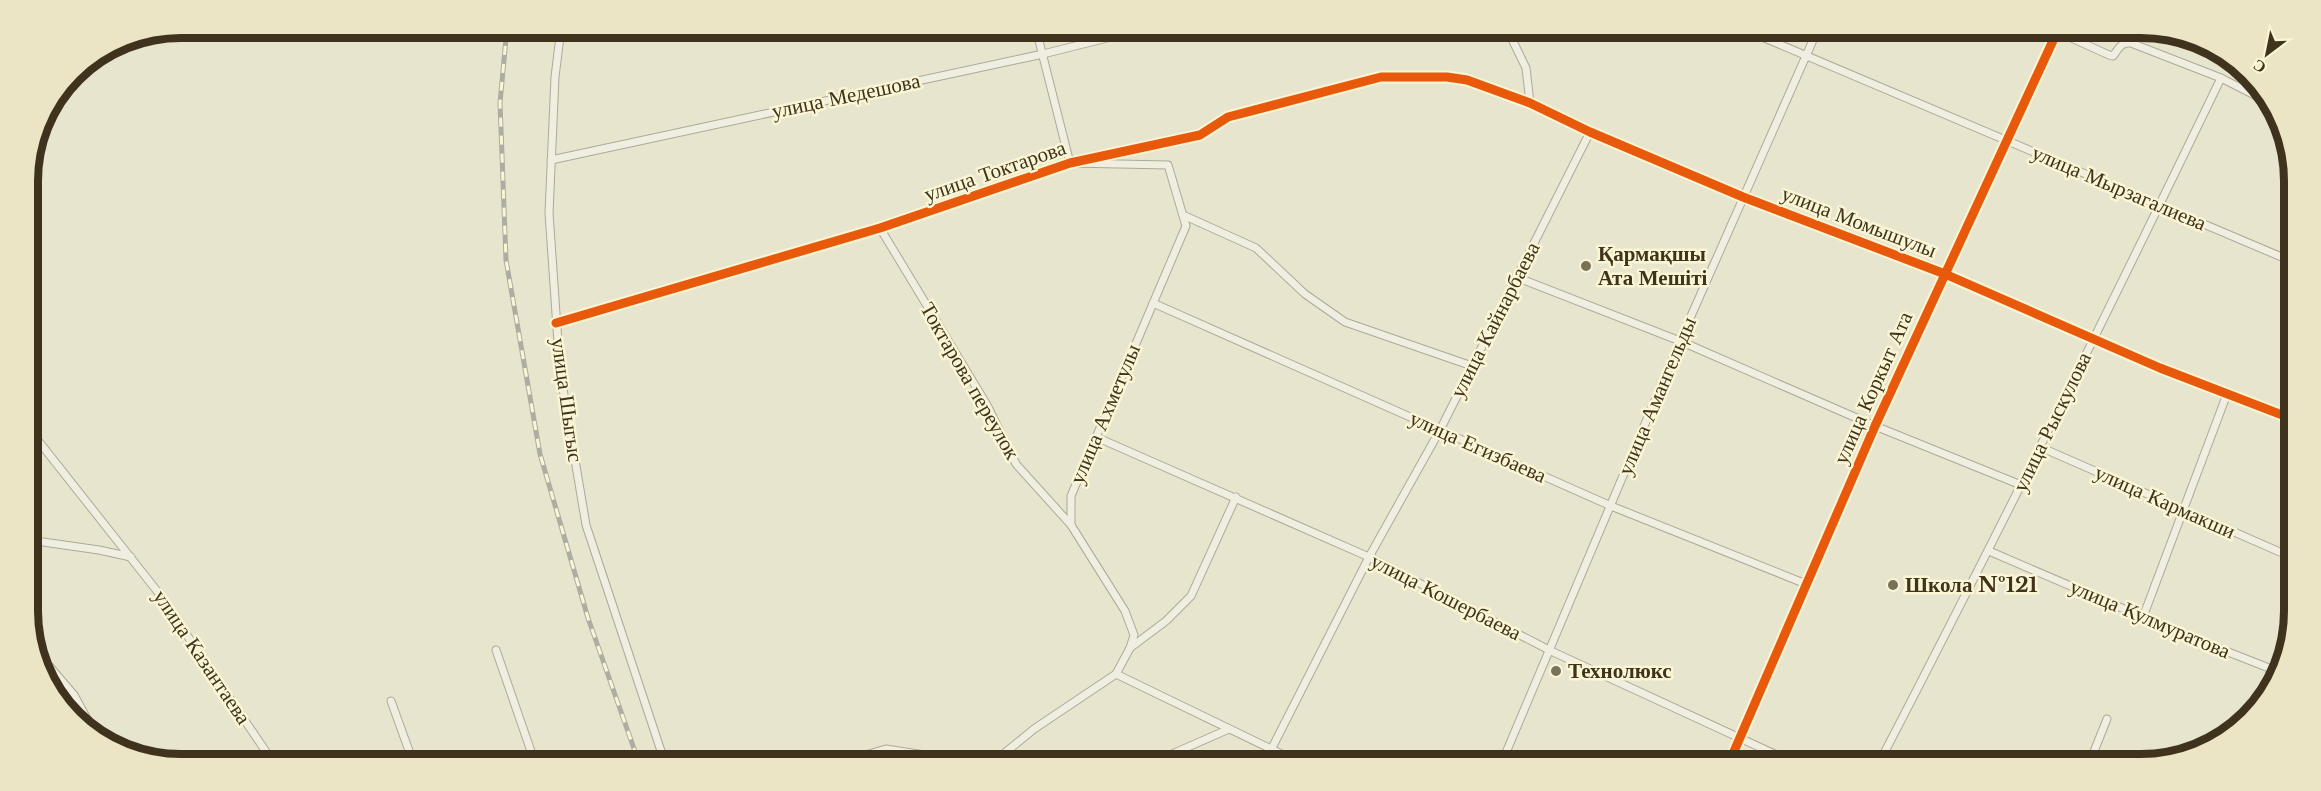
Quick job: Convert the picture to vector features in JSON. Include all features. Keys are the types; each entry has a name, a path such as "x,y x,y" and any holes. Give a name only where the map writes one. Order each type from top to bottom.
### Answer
{"street":[{"name":"улица Шыгыс","path":"560,38 555,77 549,213 560,371 586,525 662,754"},
{"path":"1039,38 1070,163"},
{"name":"улица Медешова","path":"551,160 1043,54 1107,38"},
{"path":"1511,38 1526,68 1530,104"},
{"name":"улица Мырзагалиева","path":"1764,38 2284,258"},
{"name":"улица Амангельды","path":"1506,753 1680,341 1814,38"},
{"name":"улица Коркыт Ата","path":"1733,753 1875,426 2054,38"},
{"path":"2071,38 2113,56 2125,42 2131,43 2220,78 2255,96"},
{"name":"улица Токтарова","path":"556,323 880,228 1070,163 1200,135 1228,117 1381,77 1447,77"},
{"name":"улица Момышулы","path":"1447,77 1467,80 1530,104 1743,198 1945,274 2093,339 2284,416"},
{"name":"улица Рыскулова","path":"1884,753 1989,551 2161,205 2220,78"},
{"name":"улица Кайнарбаева","path":"1268,753 1369,557 1440,430 1590,132"},
{"name":"улица Ахметулы","path":"1070,163 1168,165 1186,226 1071,496 1071,525"},
{"path":"1183,215 1256,248 1305,294 1345,322 1472,366"},
{"name":"Токтарова переулок","path":"880,228 987,405 1016,464 1071,525"},
{"path":"1516,277 1680,341 1875,426 2021,485"},
{"name":"улица Егизбаева","path":"1153,303 1611,506 1806,584"},
{"path":"2143,617 2227,394"},
{"name":"улица Кошербаева","path":"1096,437 1369,557 1551,651 1773,753"},
{"name":"улица Казантаева","path":"38,440 157,591 268,754"},
{"name":"улица Кармакши","path":"2040,447 2284,554"},
{"path":"1130,648 1166,621 1191,596 1236,497"},
{"path":"1004,754 1034,729 1116,674 1130,648 1134,635 1125,611 1071,525"},
{"path":"38,541 131,557"},
{"name":"улица Кулмуратова","path":"1989,551 2271,669"},
{"path":"496,650 532,754"},
{"path":"49,665 74,695 87,719"},
{"path":"1116,674 1279,753"},
{"path":"391,701 410,754"},
{"path":"2095,753 2107,719"},
{"path":"1173,753 1229,729"},
{"path":"870,754 886,749 916,754"}],"railway":[{"path":"506,38 500,103 506,260 540,454 588,618 636,754"}],"cycle path":[{"path":"1733,753 1875,426 2054,38"},
{"path":"556,323 880,228 1070,163 1200,135 1228,117 1381,77 1447,77 1467,80 1530,103 1590,132 1743,197 1945,274 2160,368 2284,416"}],"place":[{"name":"Қармақшы Ата Мешіті","path":"1586,266"},
{"name":"Школа №121","path":"1893,585"},
{"name":"Технолюкс","path":"1556,671"}]}
